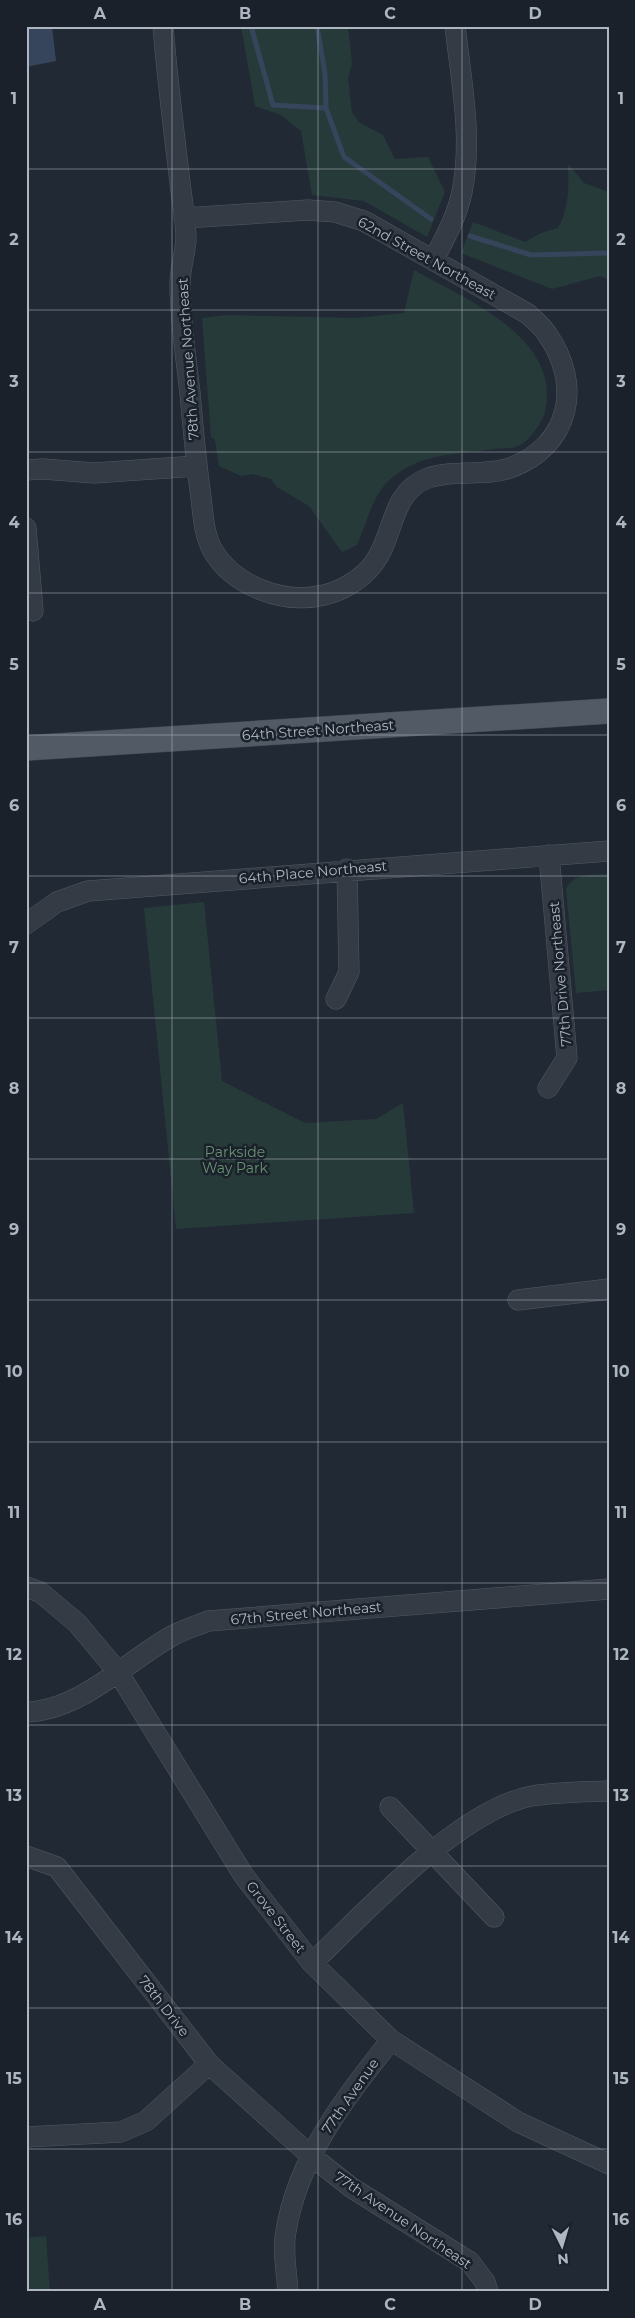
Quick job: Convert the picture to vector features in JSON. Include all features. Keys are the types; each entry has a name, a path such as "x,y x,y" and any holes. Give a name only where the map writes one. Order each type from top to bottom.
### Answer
{"main road":[{"name":"64th Street Northeast","path":"26,748 609,711"}],"street":[{"name":"78th Avenue Northeast","path":"162,26 186,241 180,282 197,466 204,524 211,548 225,567"},
{"path":"434,259 452,223 462,193 467,159 467,134 455,26"},
{"name":"62nd Street Northeast","path":"184,218 308,210 335,212 364,221 528,314 547,334 564,368 567,395 563,418 554,440 532,458 507,469 445,473 426,479 410,488 399,503 374,563 353,583 324,595 299,597 274,594 251,585 225,567"},
{"path":"26,470 43,469 94,473 197,466"},
{"path":"26,528 33,611"},
{"name":"64th Place Northeast","path":"26,924 58,902 88,891 347,869 609,851"},
{"name":"77th Drive Northeast","path":"548,1088 567,1058 549,855"},
{"path":"336,1000 350,972 347,869"},
{"path":"518,1300 609,1289"},
{"name":"Grove Street","path":"26,1586 40,1592 77,1623 118,1672 244,1876 312,1963 391,2040 518,2122 609,2164"},
{"name":"67th Street Northeast","path":"26,1712 48,1709 69,1702 173,1636 208,1621 609,1589"},
{"path":"312,1963 431,1851 493,1810 531,1796 609,1791"},
{"path":"390,1807 494,1917"},
{"name":"78th Drive","path":"26,1856 57,1867 209,2064 310,2154"},
{"name":"77th Avenue","path":"288,2292 285,2232 310,2154 339,2108 391,2040"},
{"path":"26,2137 121,2132 146,2121 209,2064"},
{"name":"77th Avenue Northeast","path":"310,2154 352,2188 470,2262 485,2282 488,2292"}],"green space":[{"path":"241,26 348,26 352,64 348,78 352,113 360,123 383,135 395,159 428,157 445,192 427,237 364,201 312,195 301,131 281,115 255,106"},
{"path":"568,164 584,183 609,192 609,280 600,276 552,289 461,253 473,222 525,242 541,233 558,228 568,197"},
{"path":"414,270 483,308 525,342 539,362 546,386 545,412 534,431 526,441 518,446 442,456 405,468 394,476 380,491 371,508 357,545 342,552 309,506 277,487 271,479 253,474 241,476 219,466 215,440 211,437 202,318 226,315 356,318 404,313"},
{"path":"609,874 609,990 576,993 566,889 579,877"},
{"name":"Parkside Way Park","path":"204,902 222,1081 305,1123 376,1119 403,1103 414,1213 176,1229 144,908"},
{"path":"46,2236 50,2292 26,2292 26,2238"}],"water":[{"path":"26,26 52,26 56,61 26,67"}],"waterway":[{"path":"251,26 273,105 326,108 344,157 431,219"},
{"path":"317,26 325,74 326,108"},
{"path":"470,236 531,255 609,253"}]}
